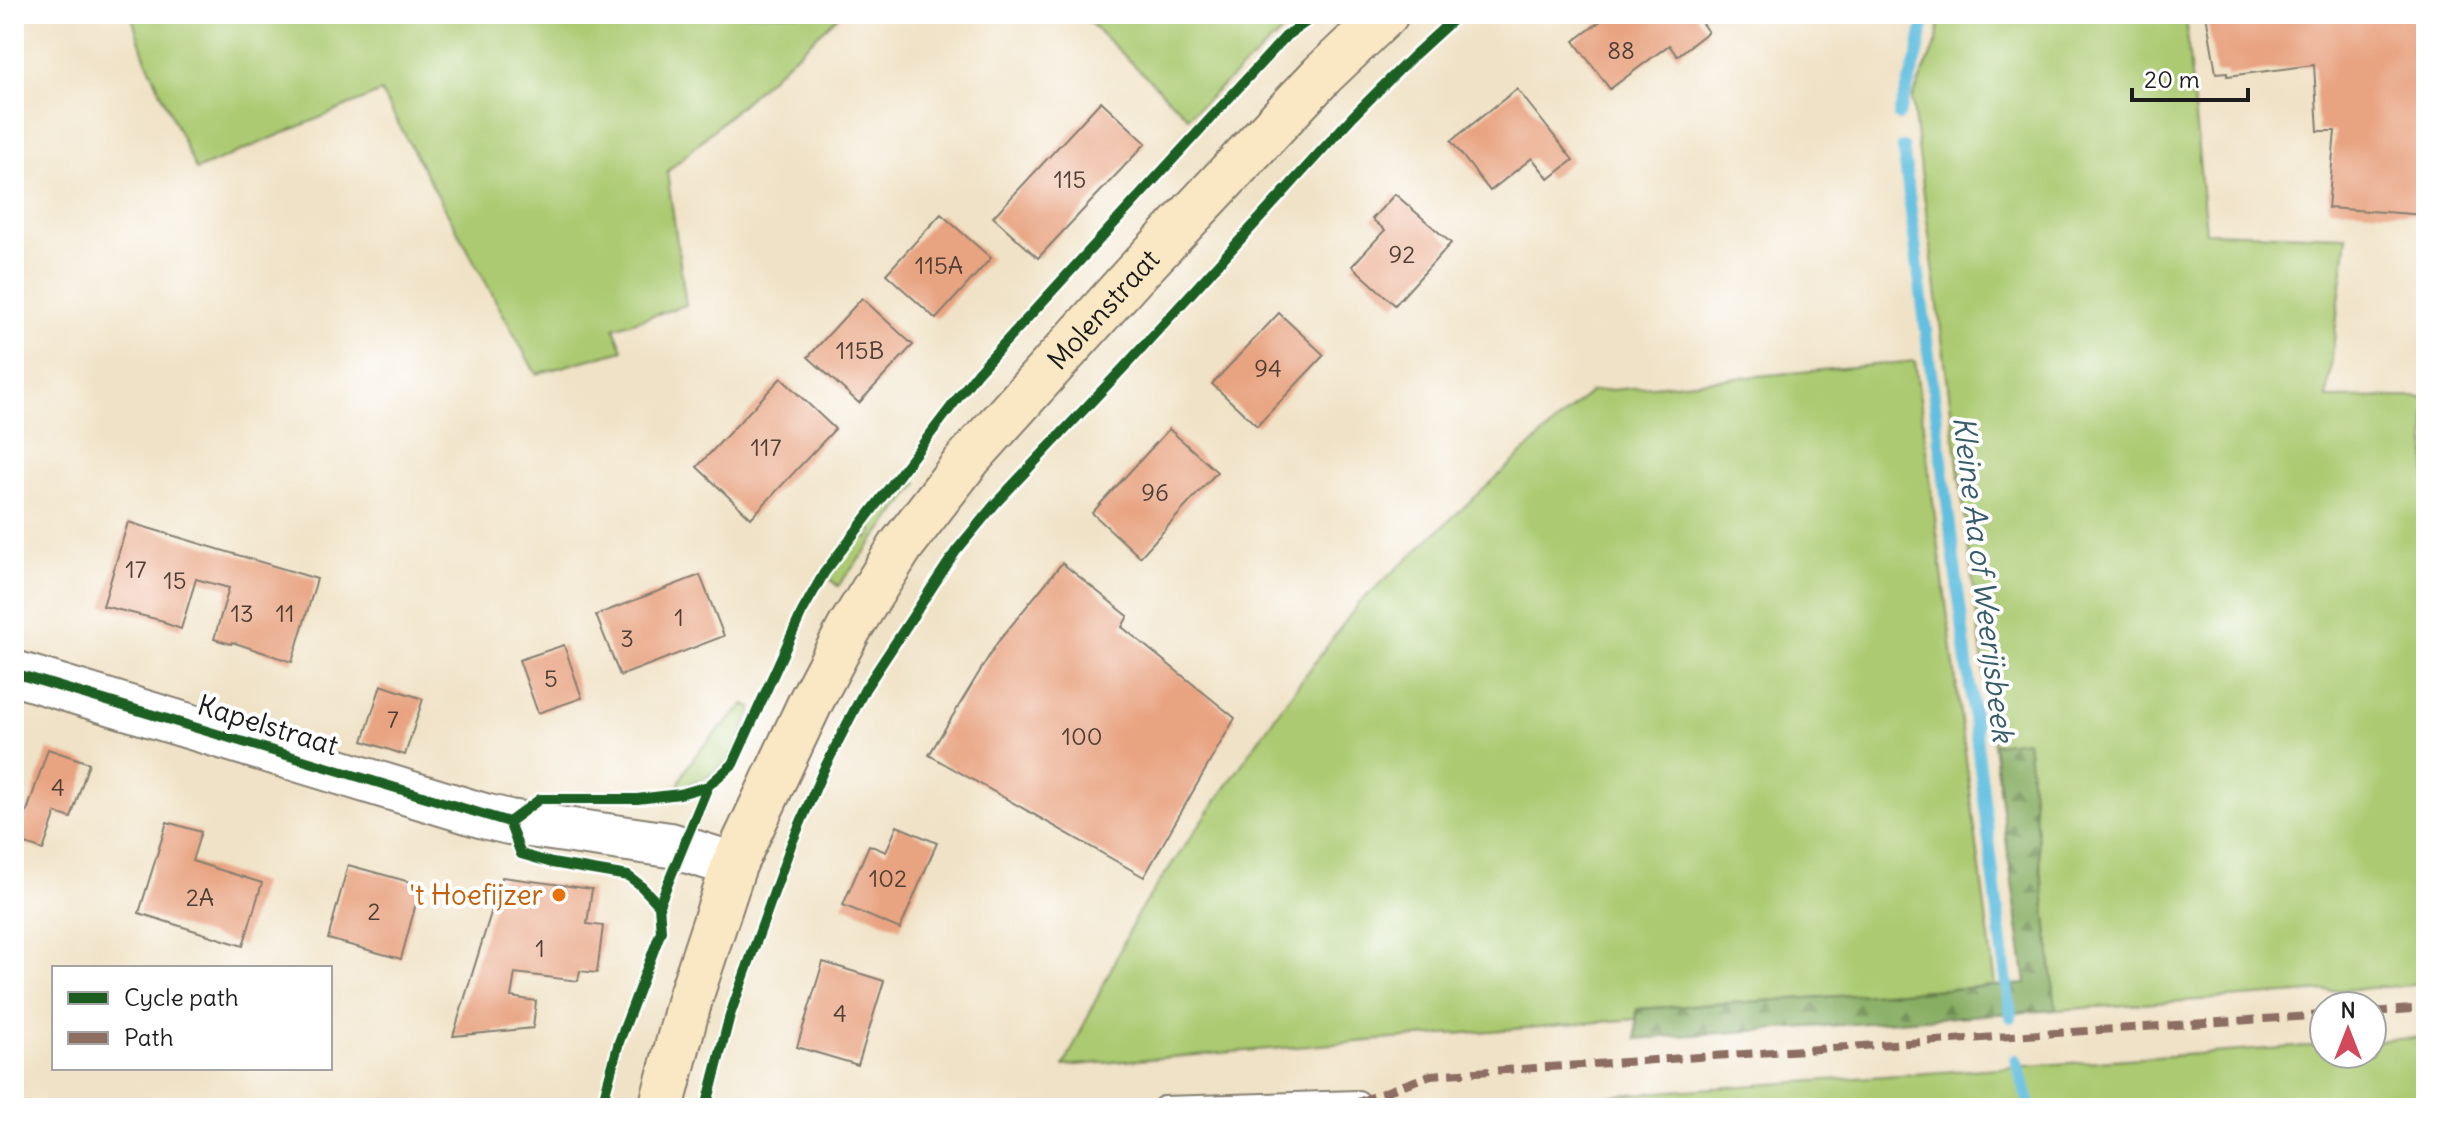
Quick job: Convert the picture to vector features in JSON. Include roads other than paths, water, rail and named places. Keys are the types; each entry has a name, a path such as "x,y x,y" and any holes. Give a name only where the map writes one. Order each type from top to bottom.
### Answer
{"main road":[{"name":"Molenstraat","path":"661,1108 691,995 734,865 776,773 849,629 901,546 969,458 1196,209 1322,75 1386,14"}],"street":[{"name":"Kapelstraat","path":"14,673 484,816 670,845 734,865"}],"lane":[{"path":"1164,1108 1358,1102"}],"waterway":[{"name":"Kleine Aa of Weerijsbeek","path":"1899,115 1918,54 1925,14"},
{"name":"Kleine Aa of Weerijsbeek","path":"1903,147 2011,1017"},
{"name":"Kleine Aa of Weerijsbeek","path":"2016,1060 2031,1108"}],"place":[{"name":"'t Hoefijzer","path":"559,895"}]}
